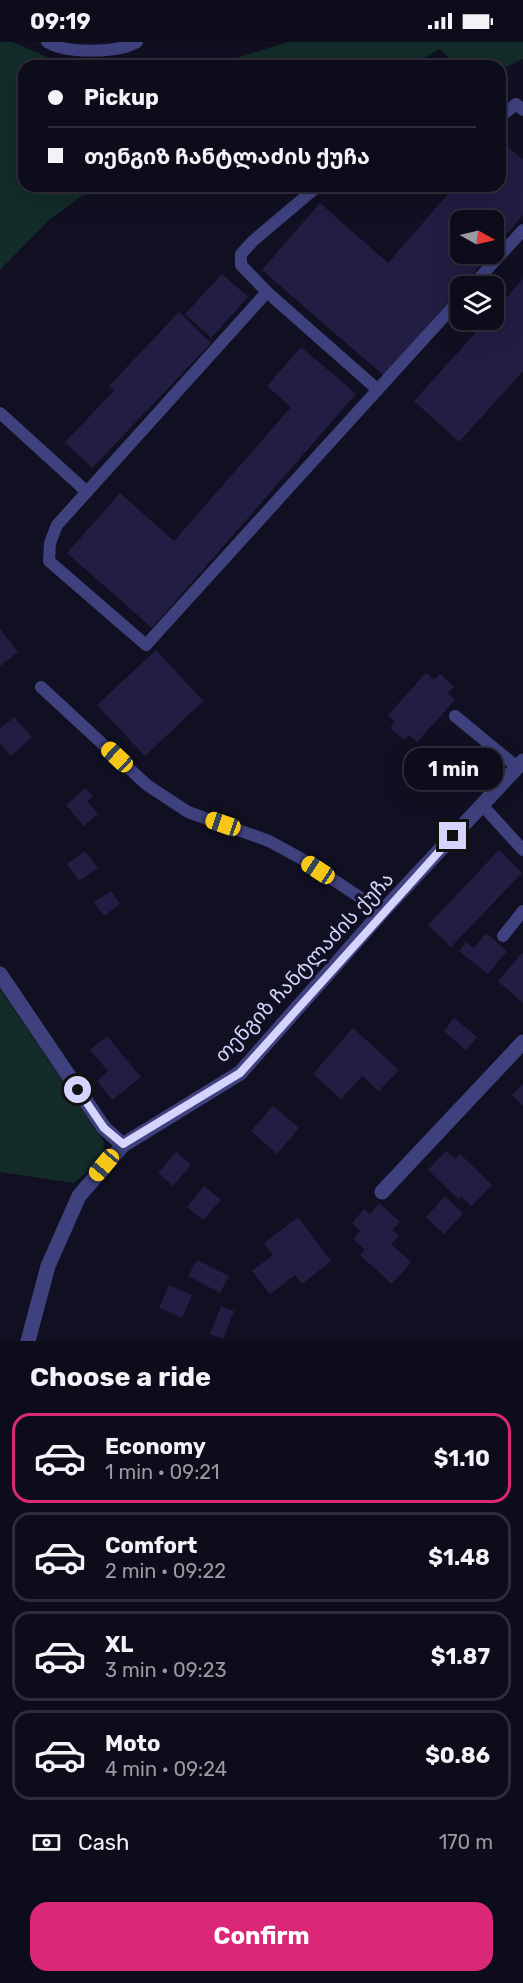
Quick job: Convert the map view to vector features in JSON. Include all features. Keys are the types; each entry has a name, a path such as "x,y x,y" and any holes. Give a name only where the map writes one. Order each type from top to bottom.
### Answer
{"street":[{"name":"თენგიზ ჩანტლაძის ქუჩა","path":"28,1341 48,1266 79,1196 123,1144 240,1073 382,912 520,764"},
{"path":"0,974 104,1128 123,1144"},
{"path":"382,1192 523,1042"}],"lane":[{"path":"48,42 97,51 129,46 137,42"},
{"path":"506,112 516,104 523,110"},
{"path":"311,192 253,241 241,254 241,265 267,292 378,390"},
{"path":"481,276 523,230"},
{"path":"267,292 57,525 50,543 49,561 146,645 450,310"},
{"path":"0,413 87,492"},
{"path":"41,687 155,791 188,812 269,842 294,855 382,912"},
{"path":"455,716 520,764"},
{"path":"482,805 523,850"},
{"path":"503,936 523,911"}],"green space":[{"path":"0,42 12,42 54,60 18,60 18,192 99,192 83,195 49,220 0,270"},
{"path":"288,42 523,42 523,59 506,67 506,60 452,60 439,49 420,60 230,60"},
{"path":"0,989 104,1142 103,1157 74,1183 0,1172"}],"building":[{"path":"506,145 523,160 523,215 504,237 504,210 450,210 450,264 481,264 471,276 450,276 450,300 384,376 262,270 320,203 388,263 450,192 506,192"},
{"path":"222,274 248,297 211,338 185,314"},
{"path":"523,279 523,371 459,442 414,401 478,330 504,330 504,301"},
{"path":"179,312 211,343 92,468 65,442 114,391 109,386"},
{"path":"301,347 356,394 152,628 67,553 120,493 174,541 291,407 267,386"},
{"path":"0,629 18,652 0,666"},
{"path":"156,650 203,701 145,756 97,705"},
{"path":"426,673 434,680 440,674 454,687 448,693 455,700 417,742 409,735 404,740 390,728 395,722 388,715"},
{"path":"14,717 32,737 11,756 0,743 0,729"},
{"path":"86,788 93,796 87,801 98,814 84,826 66,805"},
{"path":"499,850 522,873 451,947 428,925"},
{"path":"85,851 98,868 79,881 67,864"},
{"path":"111,891 120,904 104,916 94,902"},
{"path":"486,933 507,951 488,974 459,951 466,942 474,948"},
{"path":"523,952 523,1003 498,981"},
{"path":"454,1018 477,1037 466,1050 444,1031"},
{"path":"353,1028 399,1070 379,1091 362,1076 341,1099 313,1074"},
{"path":"107,1036 141,1077 112,1100 97,1081 108,1071 90,1050"},
{"path":"523,1084 523,1106 512,1095"},
{"path":"273,1106 299,1128 277,1154 251,1131"},
{"path":"446,1151 455,1159 460,1154 492,1185 472,1206 461,1196 458,1199 428,1170"},
{"path":"176,1152 191,1165 173,1186 158,1173"},
{"path":"204,1186 221,1200 203,1220 187,1207"},
{"path":"445,1196 463,1214 444,1234 426,1217"},
{"path":"379,1203 400,1222 392,1230 399,1236 391,1244 411,1262 392,1284 360,1255 365,1250 353,1239 360,1231 352,1223 364,1209 370,1214"},
{"path":"298,1217 331,1261 302,1284 295,1275 270,1294 252,1271 273,1255 264,1243"},
{"path":"197,1260 229,1276 220,1293 188,1276"},
{"path":"169,1285 192,1295 182,1318 159,1308"},
{"path":"221,1306 234,1311 223,1339 210,1334"}],"route":[{"path":"78,1090 104,1128 123,1144 240,1073 382,912 453,836"}]}
